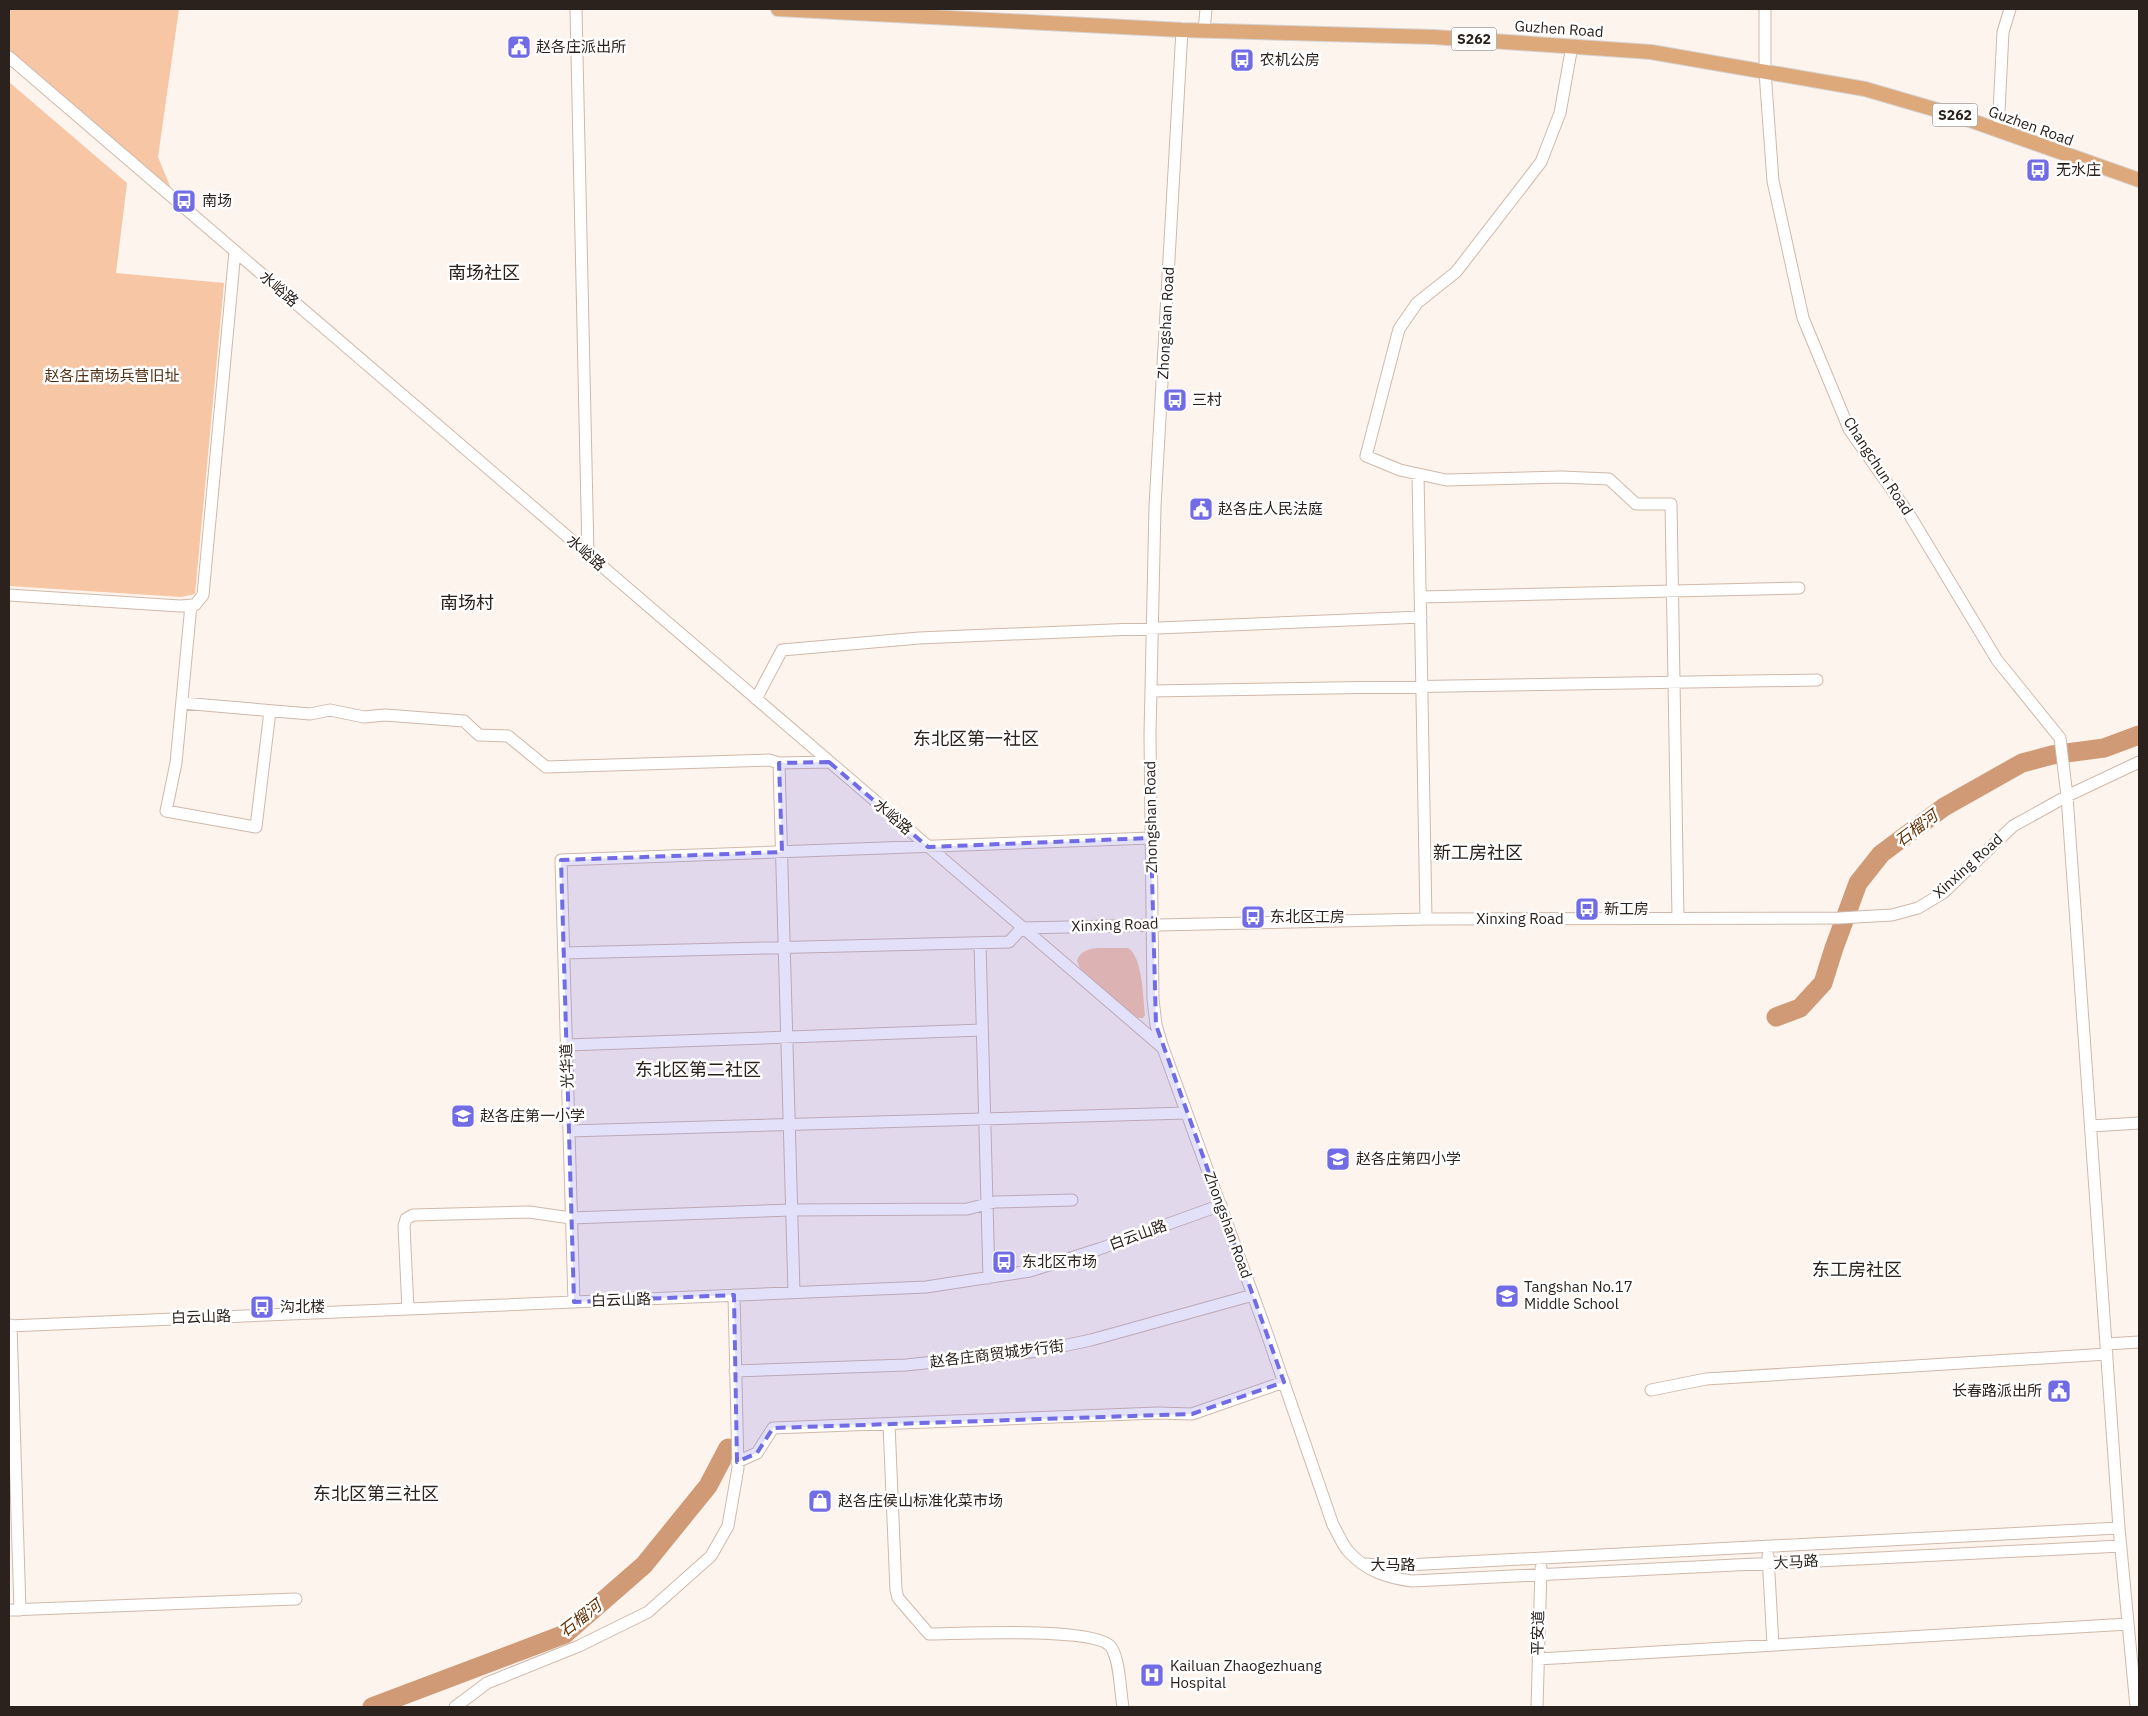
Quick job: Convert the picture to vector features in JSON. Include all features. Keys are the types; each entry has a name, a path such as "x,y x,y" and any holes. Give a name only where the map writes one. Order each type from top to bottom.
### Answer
{"main road":[{"name":"Guzhen Road","path":"778,9 1204,31 1434,37 1651,52 1865,89 1961,117 2139,180"}],"street":[{"path":"576,9 588,554"},
{"path":"1204,31 1206,9"},
{"name":"Changchun Road","path":"1765,9 1765,72 1773,181 1803,318 1849,429 1909,514 1997,660 2060,738 2067,796 2119,1528 2136,1707"},
{"path":"1998,131 2003,32 2010,9"},
{"name":"Zhongshan Road","path":"1182,30 1155,506 1151,691 1153,999 1156,1025 1186,1114 1253,1294 1333,1525 1348,1552 1363,1564"},
{"path":"1572,46 1560,113 1541,162 1456,272 1417,303 1400,329 1366,456 1400,470 1446,480 1561,476 1609,479 1636,504 1671,504 1678,918"},
{"name":"水峪路","path":"9,57 1163,1048"},
{"path":"9,595 195,605 203,595 235,251"},
{"path":"1418,474 1426,919"},
{"path":"1421,597 1799,588"},
{"path":"190,605 176,763 166,812 256,827 270,710"},
{"path":"756,699 782,650 919,638 1421,617"},
{"path":"1151,691 1817,680"},
{"path":"182,703 310,714 330,710 364,717 385,715 464,721 479,735 508,736 546,767 769,760 779,763 829,762"},
{"name":"Xinxing Road","path":"1022,928 1426,919 1839,918 1892,915 1918,908 1943,893 2013,826 2067,796 2139,762"},
{"path":"779,763 794,1292"},
{"path":"782,852 1152,838"},
{"name":"光华道","path":"574,1302 561,860 782,852"},
{"path":"564,953 1009,942 1022,928"},
{"path":"980,943 989,1278"},
{"path":"567,1045 982,1030"},
{"path":"569,1131 1186,1114"},
{"path":"2091,1126 2139,1123"},
{"path":"408,1309 404,1226 409,1217 413,1215 529,1212 572,1218 792,1210 967,1209 995,1202 1072,1200"},
{"name":"白云山路","path":"10,1325 926,1287 1030,1271 1099,1249 1221,1205"},
{"name":"赵各庄商贸城步行街","path":"735,1371 906,1365 1039,1351 1091,1340 1253,1294"},
{"path":"455,1707 487,1683 579,1646 648,1612 711,1556 728,1526 737,1462 734,1295"},
{"path":"10,1325 14,1610 296,1599"},
{"path":"1651,1390 1706,1378 2106,1349 2139,1342"},
{"path":"737,1462 757,1453 773,1428 1158,1412 1192,1414 1284,1382"},
{"path":"889,1424 896,1590 898,1598 929,1634 1008,1632 1058,1634 1098,1639 1110,1646 1116,1658 1123,1707"},
{"name":"大马路","path":"1363,1564 1388,1566 1542,1559 2119,1528"},
{"name":"大马路","path":"1363,1564 1375,1572 1393,1579 1412,1581 2121,1546"},
{"path":"1768,1547 1773,1645"},
{"name":"平安道","path":"1537,1707 1542,1559"},
{"path":"1538,1659 2128,1624"}],"highlighted area":[{"path":"829,762 928,847 1151,838 1156,1025 1284,1382 1192,1414 773,1428 757,1453 737,1462 734,1295 574,1302 561,860 782,852 779,763"}],"green space":[{"path":"9,9 179,9 158,157 172,191 9,50"},
{"name":"赵各庄南场兵营旧址","path":"9,82 127,183 116,273 224,283 195,594 181,597 9,586"},
{"path":"1098,948 1128,948 1133,953 1137,960 1141,979 1145,1015 1143,1018 1136,1018 1082,973 1077,961 1078,958 1085,951"}],"waterway":[{"name":"石榴河","path":"1776,1017 1800,1008 1823,983 1858,883 1881,854 1944,807 2022,763 2052,755 2104,748 2139,735"},
{"name":"石榴河","path":"372,1707 565,1634 644,1565 708,1486 728,1448"}],"place":[{"name":"赵各庄派出所","path":"519,47"},
{"name":"农机公房","path":"1242,60"},
{"name":"无水庄","path":"2038,170"},
{"name":"南场","path":"184,201"},
{"name":"三村","path":"1175,400"},
{"name":"赵各庄人民法庭","path":"1201,509"},
{"name":"新工房","path":"1587,909"},
{"name":"东北区工房","path":"1253,917"},
{"name":"赵各庄第一小学","path":"463,1116"},
{"name":"赵各庄第四小学","path":"1338,1159"},
{"name":"东北区市场","path":"1004,1262"},
{"name":"Tangshan No.17 Middle School","path":"1507,1296"},
{"name":"沟北楼","path":"262,1307"},
{"name":"长春路派出所","path":"2059,1391"},
{"name":"赵各庄侯山标准化菜市场","path":"820,1501"},
{"name":"Kailuan Zhaogezhuang Hospital","path":"1152,1675"}],"district":[{"name":"南场社区","path":"484,273"},
{"name":"南场村","path":"467,603"},
{"name":"东北区第一社区","path":"976,739"},
{"name":"新工房社区","path":"1478,853"},
{"name":"东北区第二社区","path":"698,1070"},
{"name":"东工房社区","path":"1857,1270"},
{"name":"东北区第三社区","path":"376,1494"}]}
